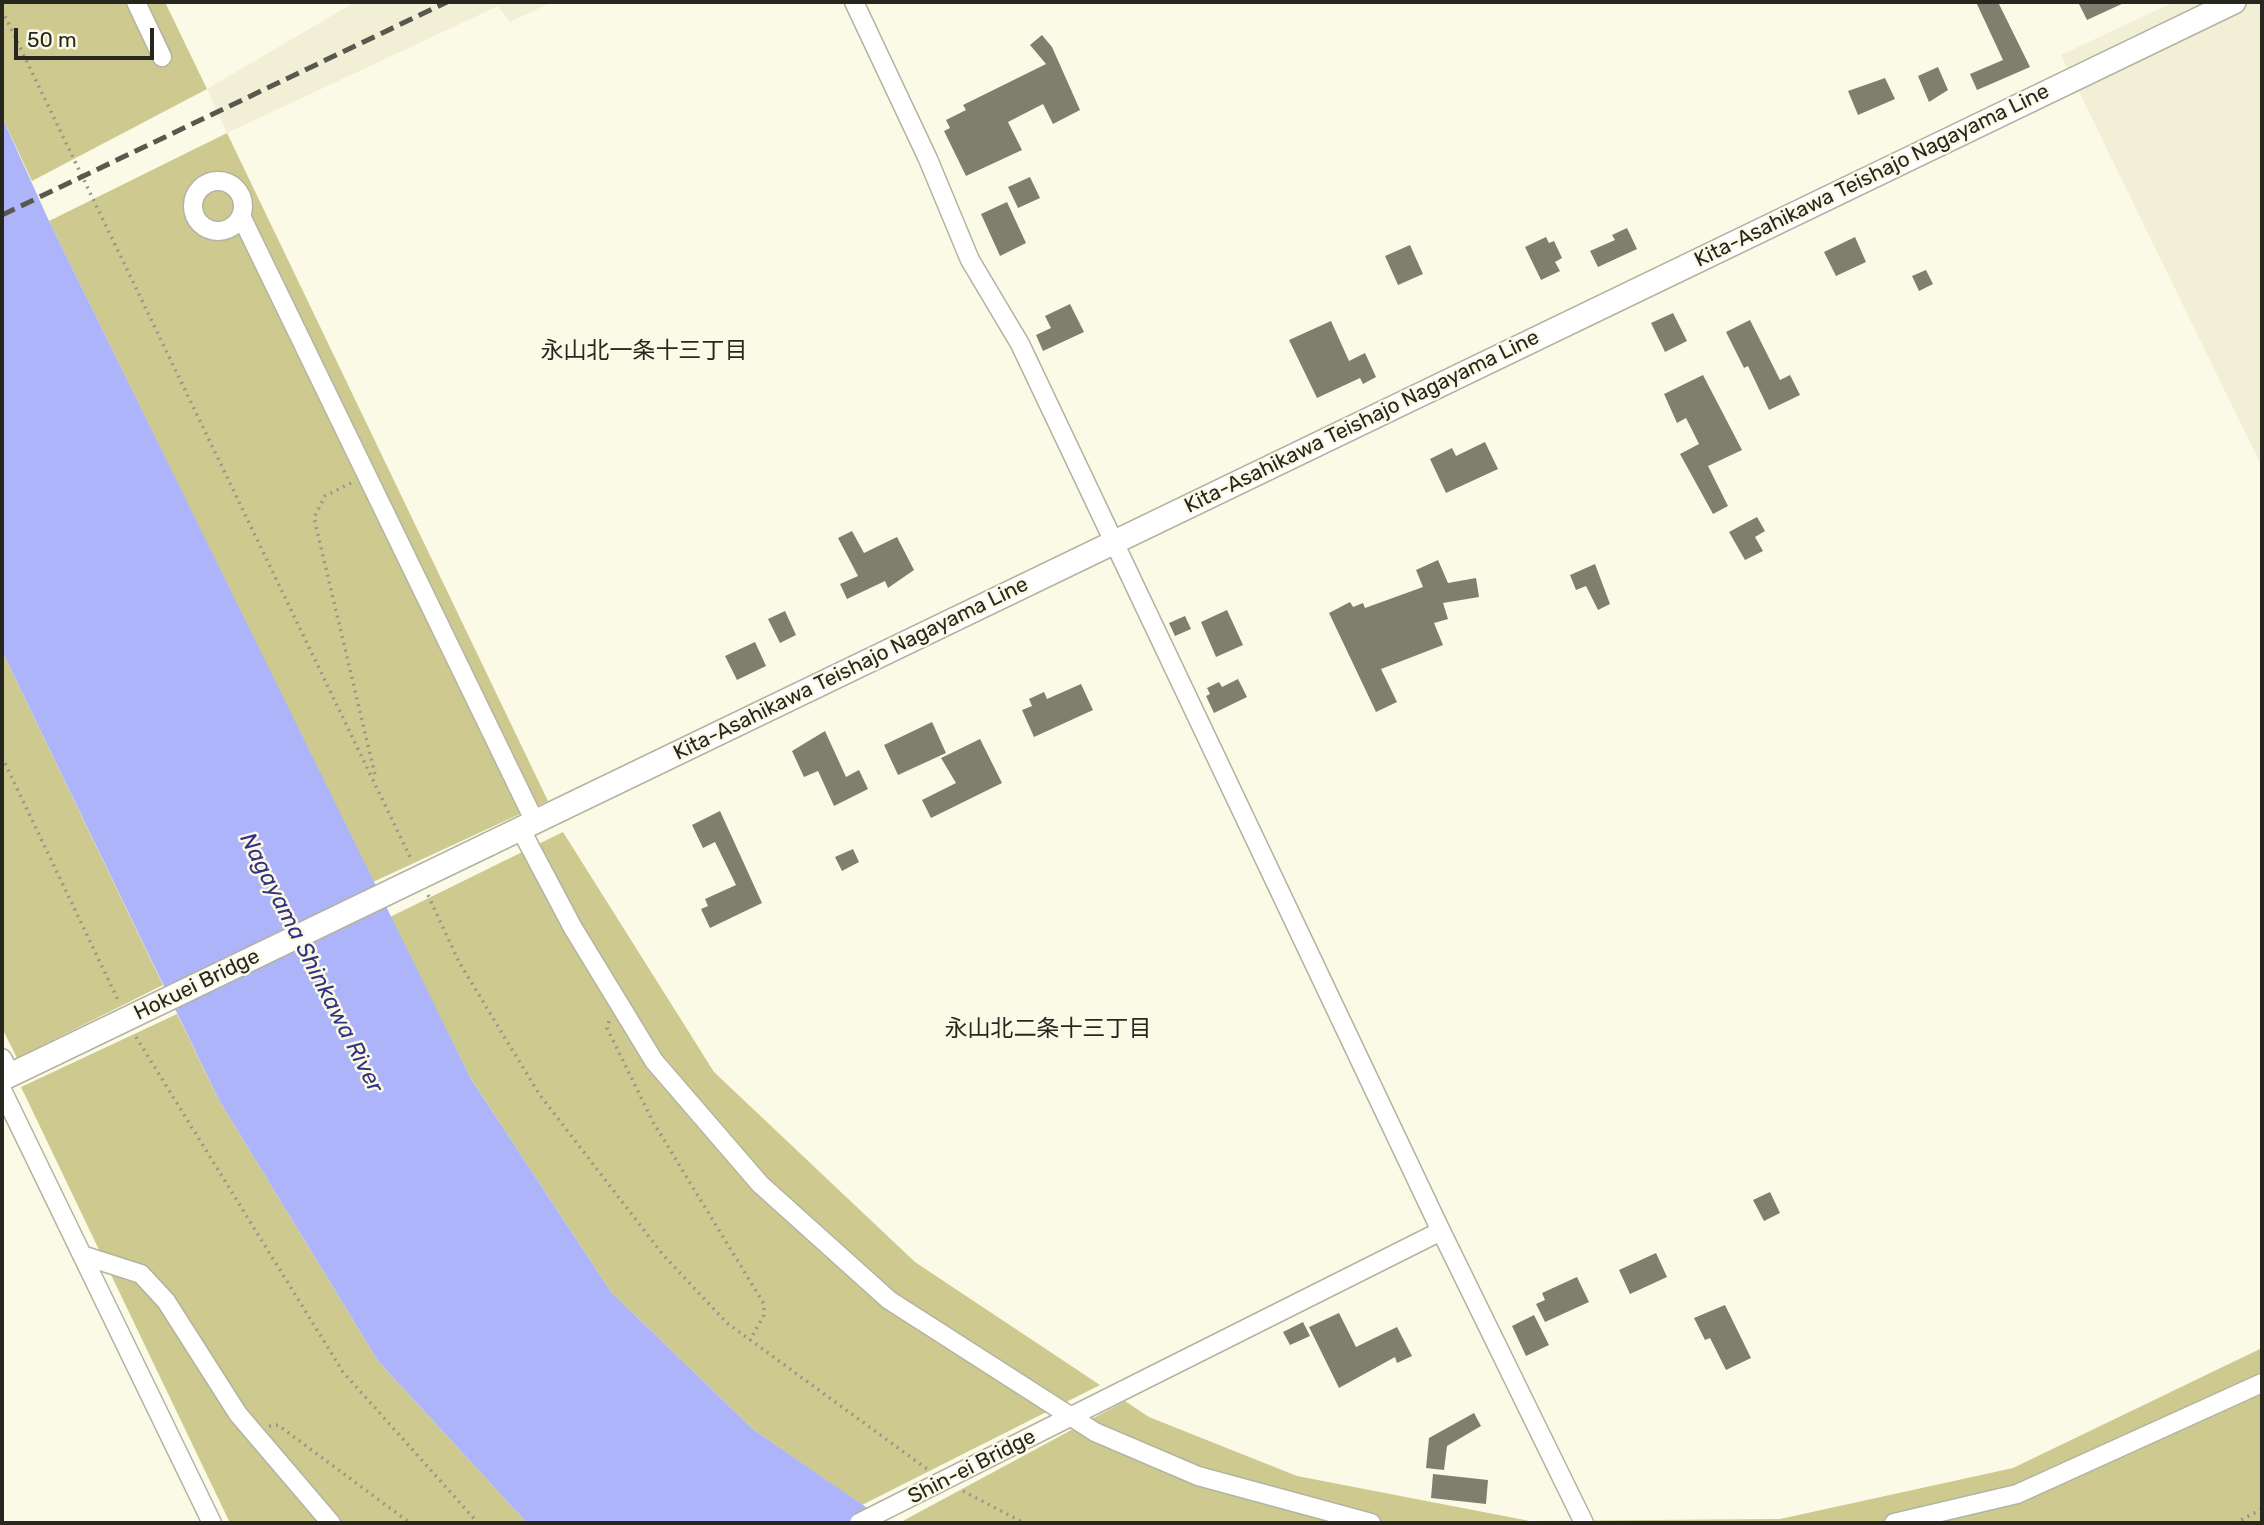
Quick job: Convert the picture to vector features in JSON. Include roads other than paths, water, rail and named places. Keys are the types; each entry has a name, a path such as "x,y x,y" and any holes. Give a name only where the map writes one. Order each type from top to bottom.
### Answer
{"main road":[{"name":"Kita-Asahikawa Teishajo Nagayama Line","path":"489,844 2234,2"},
{"name":"Hokuei Bridge","path":"4,1075 56,1053 489,844"}],"street":[{"path":"136,2 162,57"},
{"path":"854,2 929,159 970,260 1020,344 1441,1231 1584,1523"},
{"path":"241,216 366,475 528,825 572,928 654,1061 760,1184 889,1300 1095,1432 1198,1476 1371,1523"},
{"path":"4,1075 85,1256 212,1523"},
{"name":"Shin-ei Bridge","path":"859,1523 1441,1231"},
{"path":"85,1256 141,1274 166,1301 250,1427 331,1523"},
{"path":"1894,1523 2017,1494 2262,1383"}],"water":[{"name":"Nagayama Shinkawa River","path":"2,117 49,221 471,1079 611,1292 754,1430 889,1523 527,1523 378,1361 219,1100 2,651"}],"railway":[{"path":"2,215 447,2"}],"district":[{"name":"永山北一条十三丁目","path":"644,351"},
{"name":"永山北二条十三丁目","path":"1048,1029"}]}
